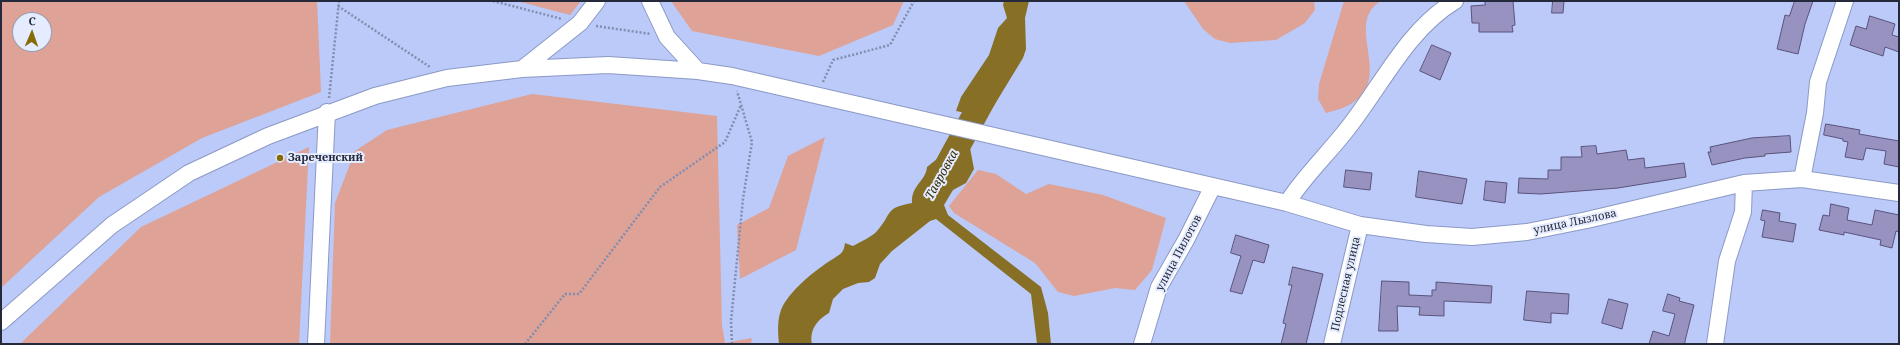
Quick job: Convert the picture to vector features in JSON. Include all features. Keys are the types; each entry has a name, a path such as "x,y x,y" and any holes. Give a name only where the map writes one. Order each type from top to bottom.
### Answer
{"street":[{"path":"522,69 580,23 597,1"},
{"path":"650,1 667,37 698,71"},
{"path":"1287,204 1299,184 1348,128 1408,45 1437,12 1455,1"},
{"path":"1802,179 1815,113 1818,82 1845,1"},
{"name":"улица Лызлова","path":"1,322 112,225 189,174 268,136 328,112 375,96 447,78 522,69 608,65 698,71 732,76 878,111 1059,150 1213,186 1360,224 1426,234 1472,238 1527,232 1587,220 1744,183 1802,179 1899,194"},
{"path":"316,344 328,112"},
{"path":"1715,344 1727,261 1743,212 1744,183"},
{"name":"улица Пилотов","path":"1142,344 1159,287 1186,240 1213,186"},
{"name":"Подлесная улица","path":"1336,342 1360,224"}],"path":[{"path":"328,112 339,1"},
{"path":"816,96 833,60 890,45 914,1"},
{"path":"338,6 447,78"},
{"path":"732,76 752,142 742,206 731,321 732,344"},
{"path":"525,344 565,294 579,294 660,187 725,142 741,105"}],"shaded area":[{"path":"1,1 317,1 321,92 202,138 99,197 1,288"},
{"path":"517,1 581,1 570,15"},
{"path":"671,1 904,1 893,25 819,56 692,31"},
{"path":"1184,1 1314,1 1315,10 1305,23 1276,40 1230,43 1215,39 1203,29"},
{"path":"1344,1 1381,1 1370,12 1366,27 1370,76 1365,91 1351,104 1326,113 1318,99 1319,84"},
{"path":"532,94 717,116 722,325 725,343 752,338 751,344 330,344 335,203 355,151 387,130"},
{"path":"825,137 796,250 740,279 737,225 769,208 788,156"},
{"path":"309,147 299,344 20,344 141,227"},
{"path":"978,170 996,174 1026,194 1049,184 1103,195 1166,218 1152,270 1135,290 1115,288 1074,296 1058,292 1035,263 954,213 949,206"}],"water":[{"path":"1004,1 1029,1 1025,18 1026,49 1023,58 987,117 956,111 961,97 989,55 998,28 1007,18 1003,5"},
{"path":"946,142 970,148 974,169 966,183 953,190 944,205 948,215 1041,287 1048,313 1051,344 1037,344 1031,294 936,219 930,221 892,251 880,264 875,278 869,282 858,283 843,289 833,299 829,313 821,318 813,330 811,339 812,344 779,344 779,318 781,310 790,296 811,275 838,256 844,249 845,243 853,246 869,237 877,231 893,209 912,203 912,197 916,187 924,176 927,167 937,159"}],"building":[{"path":"1485,1 1513,1 1515,25 1512,26 1513,32 1479,32 1479,23 1472,23 1471,6 1485,5"},
{"path":"1553,1 1564,1 1563,13 1552,13"},
{"path":"1795,1 1813,1 1805,24 1798,54 1777,49 1785,15 1789,16"},
{"path":"1870,16 1895,24 1892,35 1899,37 1899,52 1885,47 1883,56 1850,45 1856,26 1866,29"},
{"path":"1432,45 1451,53 1440,80 1420,71"},
{"path":"1826,124 1860,130 1859,134 1899,141 1899,167 1884,164 1886,151 1866,148 1863,160 1845,157 1848,142 1843,141 1843,139 1824,135"},
{"path":"1790,136 1791,152 1765,154 1765,156 1745,158 1712,165 1708,152 1711,152 1710,147 1752,138"},
{"path":"1596,146 1597,154 1626,150 1628,160 1644,158 1645,168 1684,163 1686,177 1618,188 1541,194 1518,193 1519,178 1548,179 1548,170 1561,170 1561,157 1582,157 1581,147"},
{"path":"1346,170 1372,173 1370,190 1344,187"},
{"path":"1419,171 1467,179 1462,204 1416,197"},
{"path":"1486,181 1507,183 1505,203 1484,200"},
{"path":"1831,204 1849,208 1847,220 1872,225 1875,210 1899,215 1899,232 1896,231 1892,248 1880,245 1881,240 1844,232 1844,235 1819,230 1823,215 1829,216"},
{"path":"1763,210 1780,213 1779,221 1796,224 1793,242 1762,237 1765,221 1761,220"},
{"path":"1236,235 1269,245 1264,263 1253,260 1242,294 1230,291 1241,256 1231,253"},
{"path":"1293,267 1323,274 1306,344 1281,344 1286,324 1283,323 1292,285 1289,285"},
{"path":"1382,281 1409,282 1409,295 1432,296 1432,290 1436,290 1436,282 1492,286 1491,303 1444,301 1444,316 1419,315 1420,307 1397,306 1398,331 1379,331"},
{"path":"1527,291 1569,294 1568,314 1551,313 1551,323 1524,320"},
{"path":"1668,294 1680,298 1679,301 1694,305 1685,344 1649,344 1653,331 1669,336 1675,314 1663,311"},
{"path":"1609,299 1628,304 1622,329 1602,323"}],"waterway":[{"name":"Тавровка","path":"942,175 991,85"}],"place":[{"name":"Зареченский","path":"280,158"}]}
